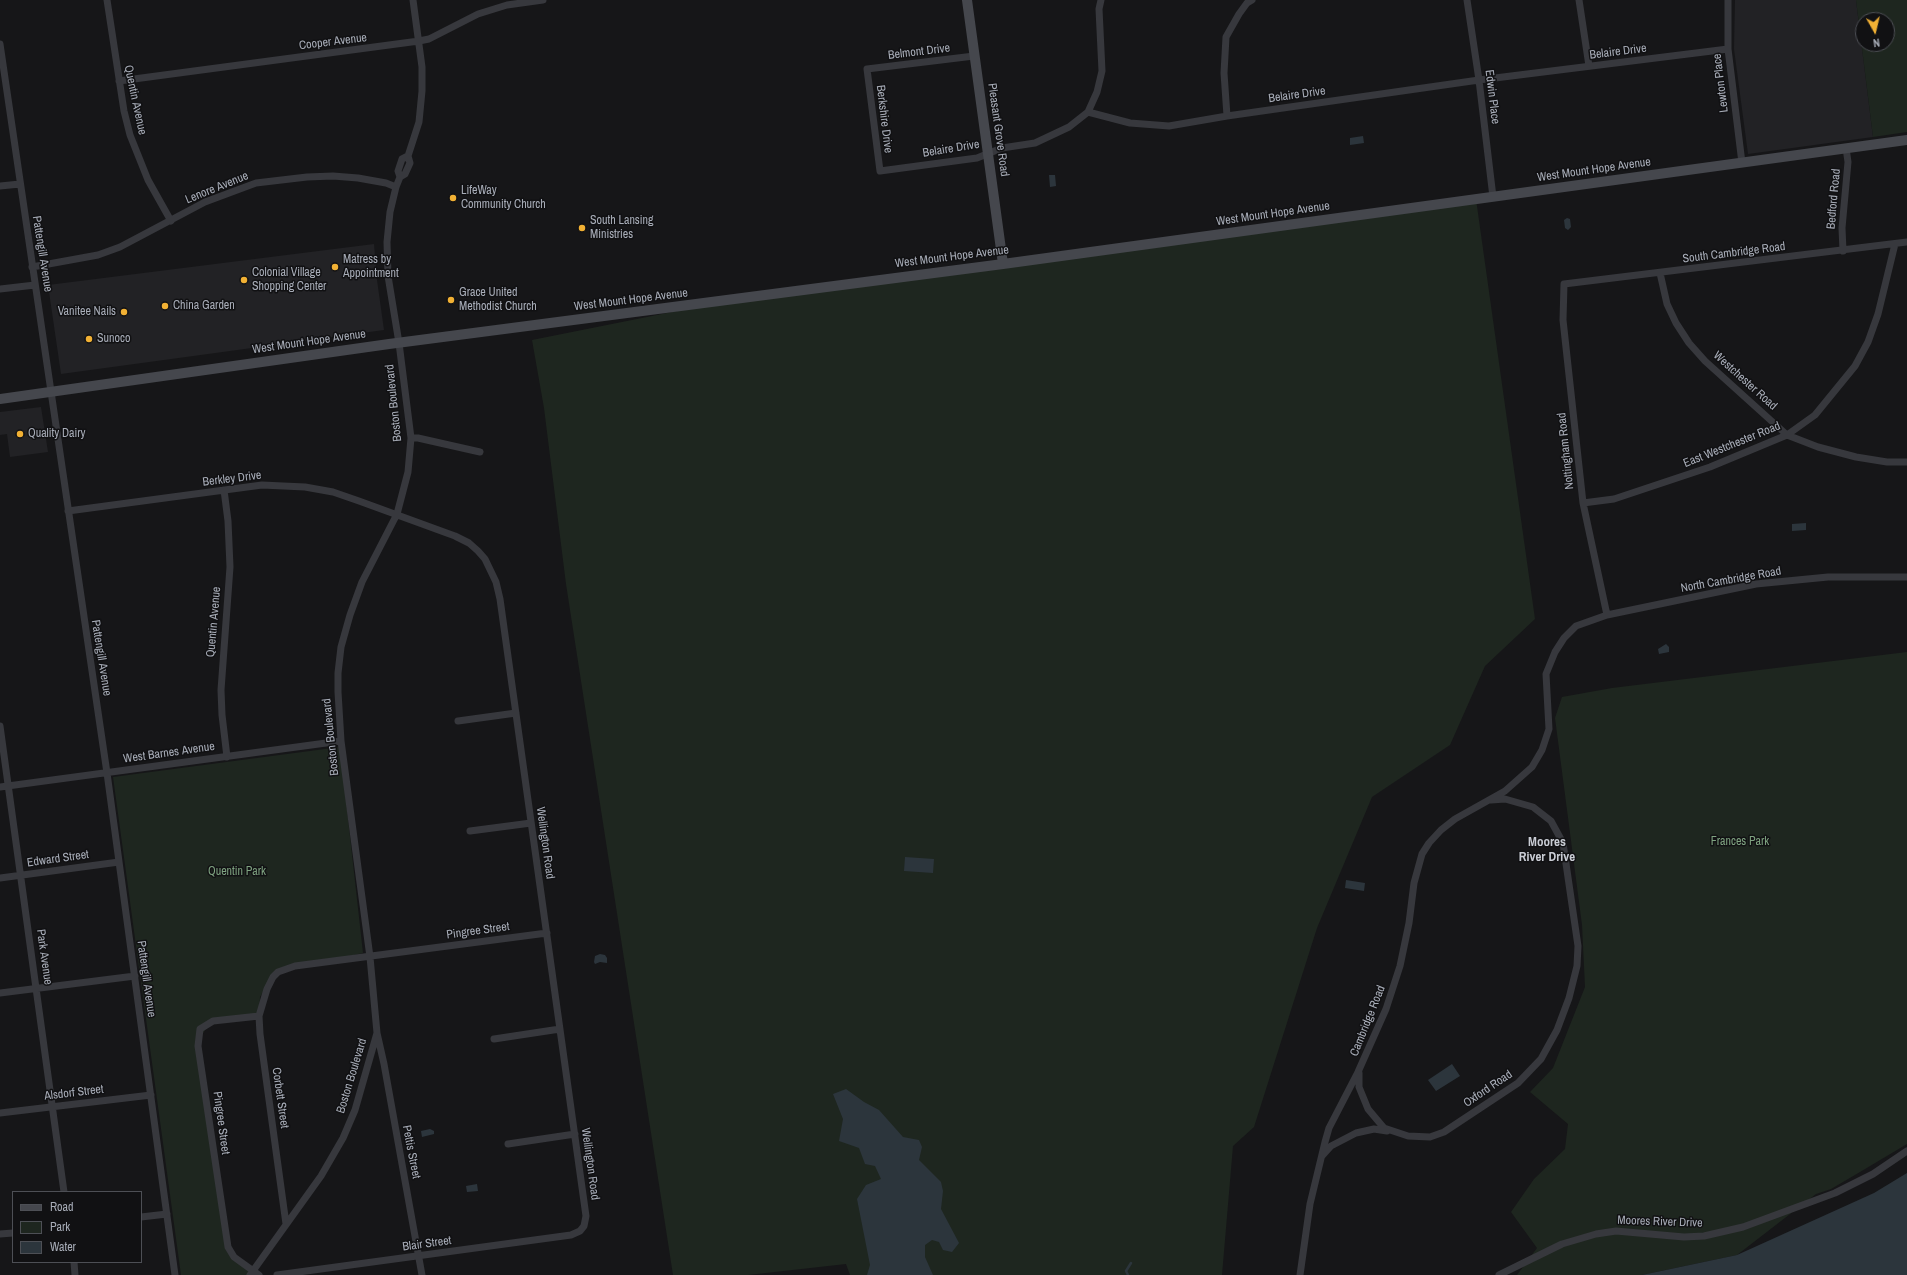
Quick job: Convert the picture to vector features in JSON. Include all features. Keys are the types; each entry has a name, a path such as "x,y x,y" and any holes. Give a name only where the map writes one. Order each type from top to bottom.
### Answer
{"street":[{"name":"Quentin Avenue","path":"107,0 124,111 135,149 148,180 171,221"},
{"name":"Boston Boulevard","path":"254,1274 286,1224 321,1176 343,1138 355,1110 377,1033 370,957 342,741 338,692 341,647 362,582 397,514 408,472 411,438 399,343 388,276 387,231 396,187 400,177 406,174 410,163 408,156 418,122 422,92 422,67 413,0"},
{"name":"Cooper Avenue","path":"119,81 419,42 429,39 478,14 507,5 538,0"},
{"name":"Pleasant Grove Road","path":"967,0 1003,264"},
{"path":"1088,112 1097,92 1102,71 1099,9 1101,0"},
{"path":"1227,116 1224,73 1226,37 1239,14 1247,3 1252,0"},
{"name":"Edwin Place","path":"1467,0 1479,80 1493,196"},
{"path":"1579,0 1589,66"},
{"name":"Lewton Place","path":"1728,0 1728,49 1742,163"},
{"name":"Pattengill Avenue","path":"0,44 3,83 20,184 107,772 175,1275"},
{"name":"Belaire Drive","path":"880,171 978,158 1002,148 1035,143 1069,127 1088,112 1130,124 1170,126 1227,116 1479,80 1728,49"},
{"name":"Belmont Drive","path":"867,69 974,56"},
{"name":"Berkshire Drive","path":"867,69 880,171"},
{"name":"West Mount Hope Avenue","path":"0,399 399,343 1003,264 1907,140"},
{"name":"Bedford Road","path":"1843,251 1842,228 1848,162 1846,148"},
{"name":"Lenore Avenue","path":"32,267 98,255 138,239 205,202 256,183 333,176 358,178 396,187"},
{"path":"0,186 20,184"},
{"name":"South Cambridge Road","path":"1564,284 1907,242"},
{"name":"East Westchester Road","path":"1583,503 1614,499 1710,468 1787,435 1815,415 1855,366 1868,342 1878,314 1895,244"},
{"name":"Westchester Road","path":"1660,273 1667,304 1676,323 1689,344 1705,361 1787,435 1818,447 1856,457 1887,462 1907,462"},
{"name":"Nottingham Road","path":"1564,284 1563,320 1583,503 1607,615"},
{"path":"0,289 35,285"},
{"path":"411,438 418,438 480,452"},
{"name":"Berkley Drive","path":"68,511 262,486 305,487 332,492 397,514"},
{"name":"Quentin Avenue","path":"224,490 228,521 230,568 221,690 222,715 227,757"},
{"name":"Wellington Road","path":"397,514 455,536 469,543 485,559 496,582 500,598 586,1216 584,1226 580,1231"},
{"name":"North Cambridge Road","path":"1489,800 1505,791 1532,767 1542,750 1548,730 1546,674 1555,652 1564,638 1576,626 1607,615 1756,584 1828,577 1907,577"},
{"path":"458,721 516,714"},
{"name":"Park Avenue","path":"0,726 22,875 64,1191"},
{"name":"West Barnes Avenue","path":"0,787 342,741"},
{"name":"Oxford Road","path":"1321,1156 1331,1146 1356,1133 1374,1129 1420,1138 1430,1137 1444,1132 1518,1083 1541,1059 1557,1030 1564,1013 1577,966 1578,946 1563,843 1551,821 1533,807 1505,799 1489,800"},
{"name":"Cambridge Road","path":"1300,1275 1310,1204 1329,1128 1358,1072 1386,1009 1400,966 1409,923 1414,883 1422,854 1429,843 1441,830 1455,819 1489,800"},
{"path":"470,832 531,823"},
{"name":"Edward Street","path":"0,878 119,862"},
{"name":"Pingree Street","path":"273,977 278,972 295,966 547,933"},
{"path":"0,993 135,976"},
{"name":"Corbett Street","path":"273,977 267,989 259,1016 260,1034 286,1224"},
{"name":"Pingree Street","path":"254,1274 234,1257 228,1247 198,1046 200,1029 213,1021 259,1016"},
{"path":"494,1039 560,1030"},
{"name":"Pettis Street","path":"377,1033 422,1275"},
{"name":"Oxford Road","path":"1358,1072 1359,1087 1368,1109 1384,1128 1393,1132"},
{"name":"Alsdorf Street","path":"0,1113 151,1094"},
{"path":"508,1144 575,1134"},
{"name":"Moores River Drive","path":"1498,1275 1562,1244 1596,1234 1616,1231 1684,1237 1704,1236 1743,1227 1835,1193 1872,1174 1907,1150"},
{"path":"142,1217 167,1214"},
{"name":"Blair Street","path":"277,1275 571,1235 580,1231"},
{"path":"0,1234 12,1233"},
{"path":"74,1263 75,1275"}],"shaded area":[{"path":"1735,0 1856,0 1857,12 1855,12 1855,52 1862,52 1873,137 1748,154 1734,49"},
{"path":"374,244 384,330 61,374 48,285"},
{"path":"41,407 48,452 10,457 7,434 0,435 0,412"}],"green space":[{"path":"1856,0 1907,0 1907,132 1873,137 1862,52 1895,52 1895,12 1857,12"},
{"path":"1476,199 1535,619 1485,666 1450,745 1372,797 1317,928 1254,1127 1233,1146 1222,1275 850,1275 846,1264 748,1275 673,1275 566,584 544,408 532,340 737,299"},
{"name":"Frances Park","path":"1907,652 1907,1144 1831,1189 1816,1194 1737,1255 1642,1275 1517,1275 1537,1248 1511,1212 1534,1179 1565,1149 1568,1124 1530,1092 1553,1068 1585,987 1582,925 1555,718 1562,697 1612,688"},
{"name":"Quentin Park","path":"340,747 363,953 295,968 272,976 260,997 259,1017 210,1023 199,1039 228,1244 235,1257 252,1270 247,1275 181,1275 113,777"}],"water":[{"path":"1363,136 1364,143 1350,145 1350,138"},
{"path":"1049,175 1055,175 1056,186 1050,187"},
{"path":"1567,218 1570,219 1571,227 1568,230 1565,228 1564,220"},
{"path":"1806,523 1806,530 1792,531 1792,524"},
{"path":"1666,644 1669,647 1669,652 1659,654 1658,649"},
{"path":"905,857 934,859 933,873 904,871"},
{"path":"1346,880 1365,883 1364,891 1345,888"},
{"path":"600,954 605,955 607,958 607,963 600,962 595,964 595,956"},
{"path":"1452,1064 1460,1076 1436,1091 1428,1080"},
{"path":"846,1089 864,1102 879,1110 903,1137 919,1140 922,1147 919,1160 941,1182 943,1191 941,1209 959,1243 952,1252 943,1250 939,1242 932,1240 925,1245 925,1257 933,1275 867,1275 870,1265 857,1199 866,1185 881,1179 875,1166 865,1164 859,1148 839,1141 843,1119 833,1094"},
{"path":"430,1129 434,1131 434,1134 422,1137 421,1131"},
{"path":"1907,1173 1907,1275 1642,1275 1737,1255 1874,1193"},
{"path":"477,1184 478,1191 467,1192 466,1186"}],"waterway":[{"path":"1128,1275 1126,1271 1131,1263"}],"place":[{"name":"LifeWay Community Church","path":"453,198"},
{"name":"South Lansing Ministries","path":"582,228"},
{"name":"Matress by Appointment","path":"335,267"},
{"name":"Colonial Village Shopping Center","path":"244,280"},
{"name":"Grace United Methodist Church","path":"451,300"},
{"name":"China Garden","path":"165,306"},
{"name":"Vanitee Nails","path":"124,312"},
{"name":"Sunoco","path":"89,339"},
{"name":"Quality Dairy","path":"20,434"}],"district":[{"name":"Moores River Drive","path":"1547,850"}]}
